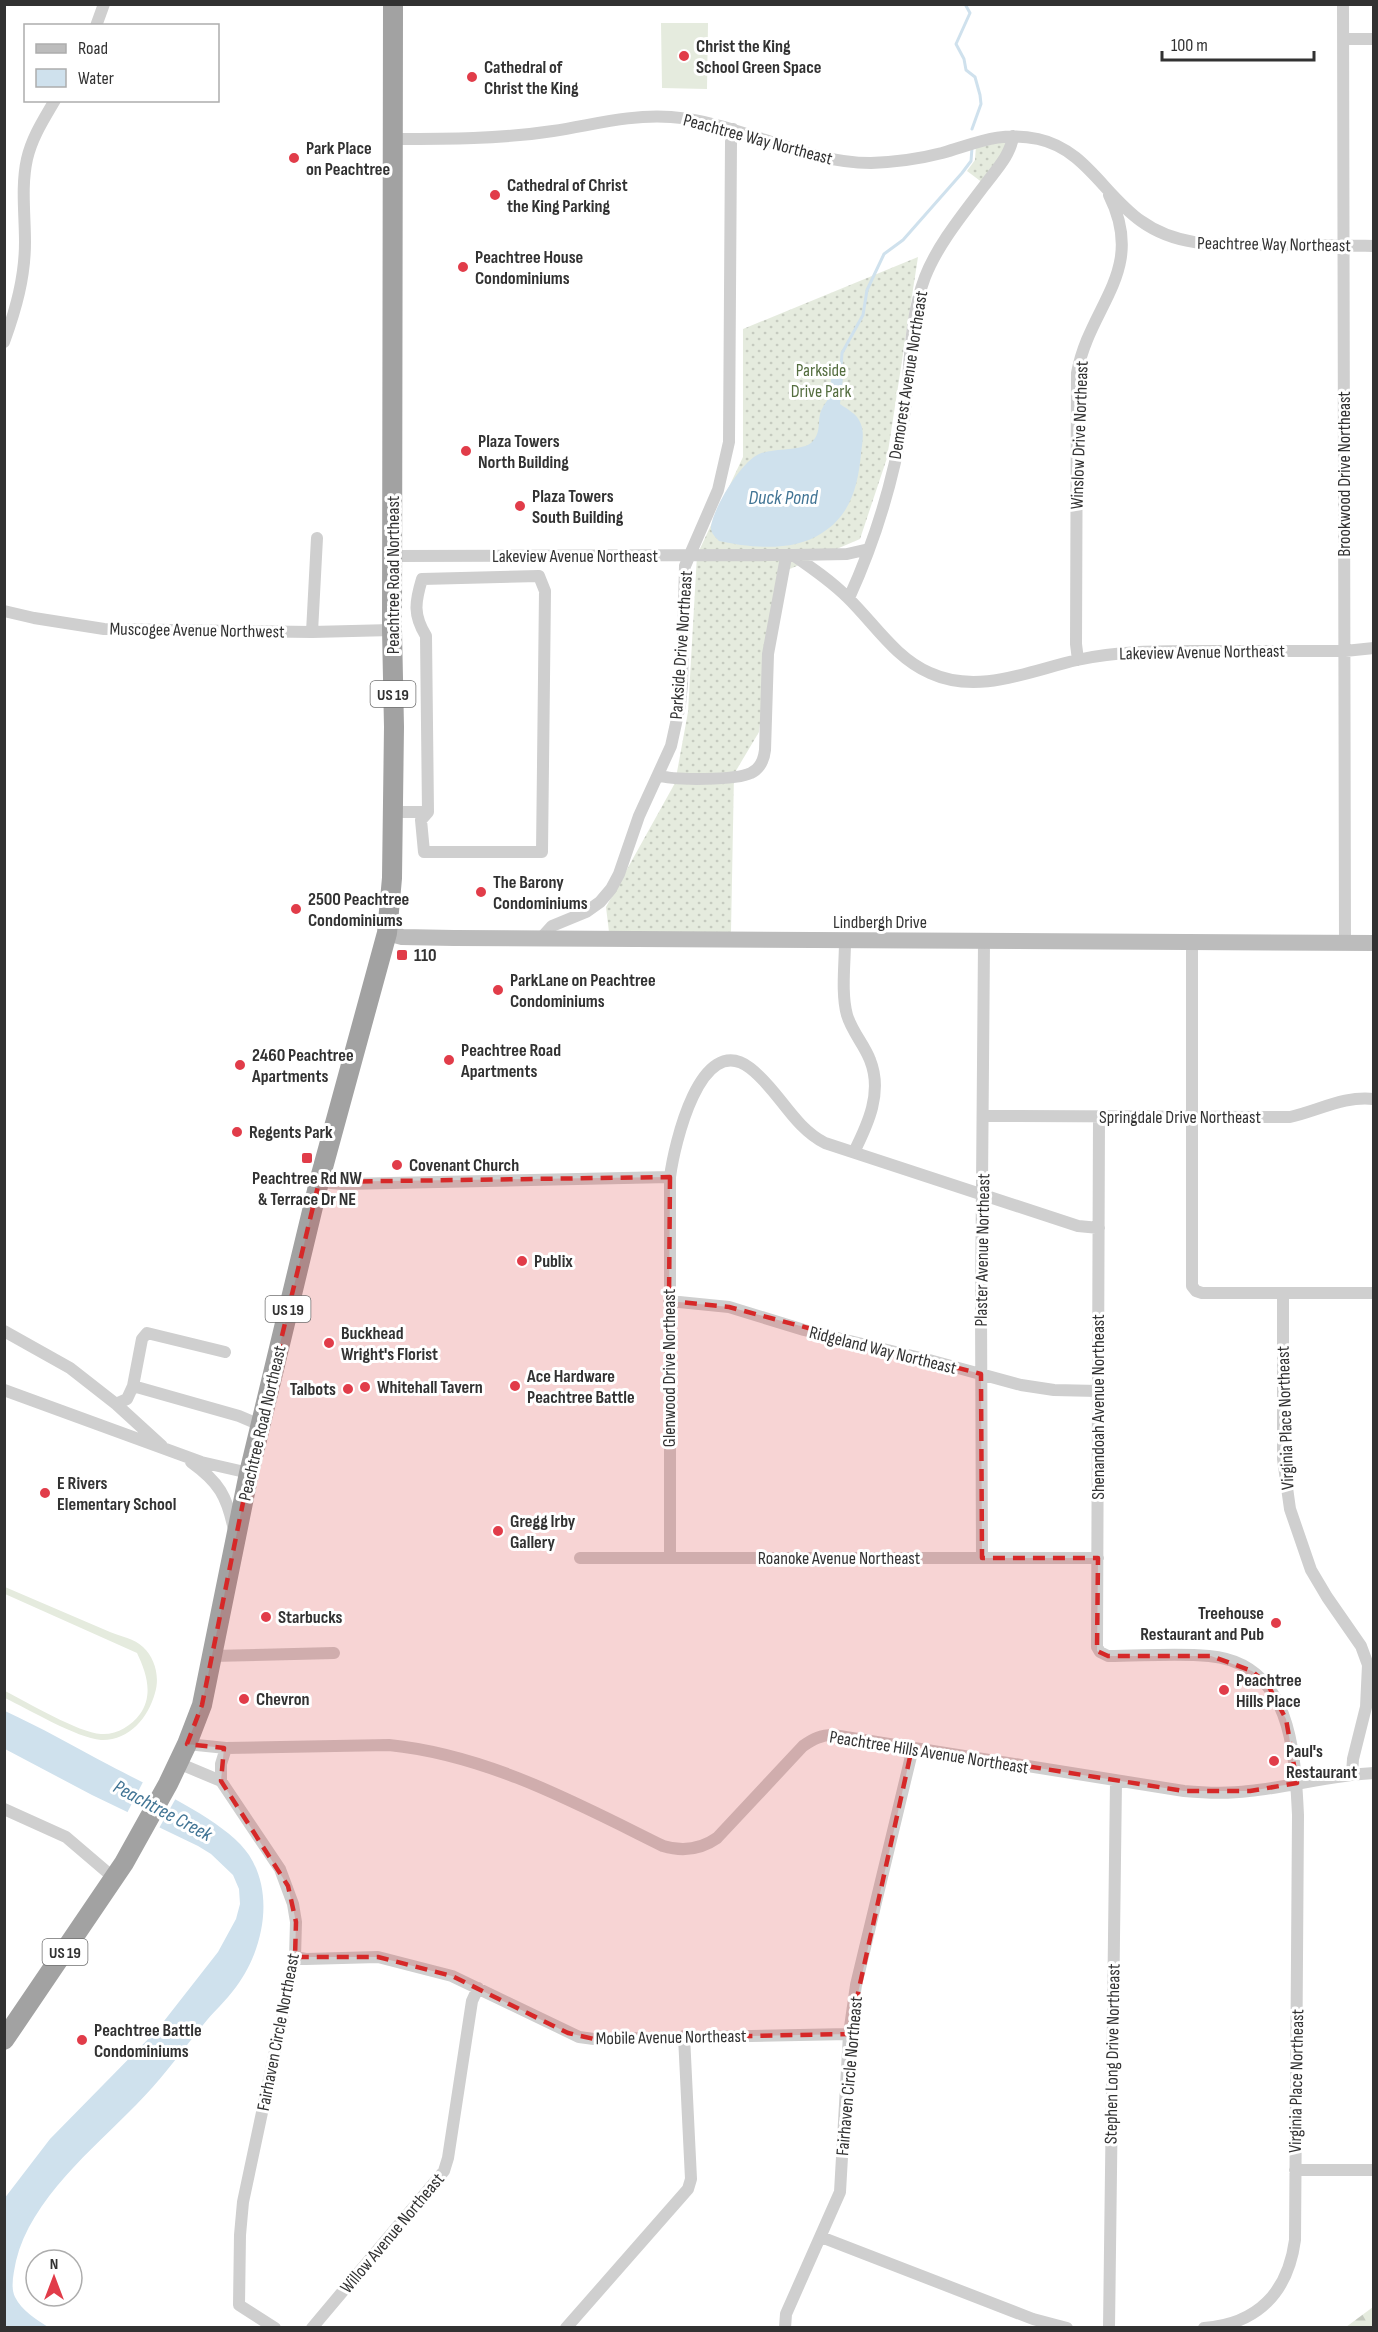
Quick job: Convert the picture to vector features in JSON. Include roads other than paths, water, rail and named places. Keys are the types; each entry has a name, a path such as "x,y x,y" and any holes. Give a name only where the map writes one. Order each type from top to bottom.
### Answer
{"highway":[{"name":"Peachtree Road Northeast","path":"4,2040 119,1870 168,1784 188,1744 202,1705 260,1425 319,1182 387,933 392,895 393,812 393,4"}],"main road":[{"name":"Lindbergh Drive","path":"387,933 412,937 1374,943"}],"street":[{"path":"97,24 104,4"},
{"name":"Brookwood Drive Northeast","path":"1343,4 1345,943"},
{"path":"1343,39 1374,39"},
{"path":"4,342 21,284 25,244 23,201 27,160 38,130 54,102"},
{"name":"Peachtree Way Northeast","path":"394,139 510,136 621,118 649,116 690,119 734,129 814,156 867,163 917,159 985,139 1013,136 1039,139 1064,149 1084,164 1141,222 1182,241 1210,244 1374,246"},
{"name":"Parkside Drive Northeast","path":"542,937 552,926 586,912 600,902 611,889 619,874 639,816 671,746 680,705 684,636 684,575 688,557 718,490 729,442 730,142 734,129"},
{"name":"Demorest Avenue Northeast","path":"849,598 868,549 899,449 912,331 925,277 952,228 1009,152 1013,136"},
{"name":"Winslow Drive Northeast","path":"1078,660 1076,644 1077,373 1086,338 1116,280 1122,252 1119,221 1105,186"},
{"path":"312,632 317,538"},
{"name":"Lakeview Avenue Northeast","path":"393,556 790,556 847,554 868,549"},
{"path":"500,578 503,556"},
{"path":"523,577 526,556"},
{"path":"658,775 674,779 741,777 753,772 762,763 765,750 768,654 790,556"},
{"name":"Lakeview Avenue Northeast","path":"790,556 821,574 849,598 909,661 930,673 951,680 972,683 993,681 1112,653 1345,651 1374,648"},
{"path":"539,576 545,591 542,852 424,852 421,820 428,812 426,636 417,622 416,598 422,579 500,578 539,576"},
{"name":"Muscogee Avenue Northwest","path":"4,611 104,629 312,632 392,630"},
{"path":"393,812 428,812"},
{"path":"845,941 847,1014 852,1028 870,1059 874,1081 871,1114 854,1152"},
{"name":"Plaster Avenue Northeast","path":"982,1558 984,942"},
{"path":"1192,942 1191,1281 1196,1292 1374,1293"},
{"name":"Glenwood Drive Northeast","path":"670,1558 670,1177 676,1145 695,1092 709,1069 725,1061 739,1062 750,1068 813,1137 1078,1226 1099,1228"},
{"name":"Springdale Drive Northeast","path":"984,1116 1290,1117 1349,1100 1374,1099"},
{"name":"Shenandoah Avenue Northeast","path":"1099,1117 1098,1647 1100,1652 1108,1656 1144,1656"},
{"path":"319,1182 343,1184 670,1177"},
{"name":"Virginia Place Northeast","path":"1283,1293 1283,1459 1290,1509 1311,1570 1361,1646 1368,1665 1366,1707 1353,1759 1352,1774"},
{"name":"Ridgeland Way Northeast","path":"669,1301 729,1307 804,1330 1038,1389 1098,1391"},
{"path":"4,1331 70,1368 116,1404 168,1450"},
{"path":"116,1404 127,1399 133,1386 142,1339 147,1333 225,1352"},
{"path":"133,1386 239,1416 260,1425"},
{"path":"4,1390 201,1462 249,1473"},
{"path":"182,1455 207,1474 218,1486 228,1504 235,1539"},
{"name":"Roanoke Avenue Northeast","path":"580,1558 1098,1558"},
{"path":"212,1656 334,1653"},
{"name":"Virginia Place Northeast","path":"1144,1656 1211,1656 1232,1661 1252,1671 1268,1685 1286,1719 1297,1783 1295,2240 1292,2258 1281,2284 1263,2306 1244,2319 1220,2327 1204,2328"},
{"name":"Peachtree Hills Avenue Northeast","path":"188,1744 226,1748 389,1745 414,1748 524,1779 663,1846 684,1850 702,1847 717,1838 803,1746 814,1738 833,1735 1184,1791 1215,1793 1250,1791 1352,1774 1374,1773"},
{"path":"178,1763 221,1781 221,1764 226,1748"},
{"name":"Fairhaven Circle Northeast","path":"785,2328 786,2314 840,2192 849,2034 856,1985 913,1748"},
{"name":"Fairhaven Circle Northeast","path":"221,1781 264,1844 288,1886 296,1922 294,1957 243,2202 240,2235 239,2305 275,2328"},
{"name":"Stephen Long Drive Northeast","path":"1109,2328 1116,1781"},
{"path":"4,1809 66,1837 119,1870"},
{"name":"Mobile Avenue Northeast","path":"294,1957 306,1959 378,1957 452,1976 579,2037 594,2039 849,2034"},
{"name":"Willow Avenue Northeast","path":"312,2328 444,2170 448,2158 472,2001 478,1988"},
{"path":"566,2328 688,2189 691,2179 684,2036"},
{"path":"1295,2169 1374,2170"},
{"path":"821,2237 1033,2319 1067,2328"}],"water":[{"name":"Duck Pond","path":"841,367 844,370 840,404 859,419 863,438 855,488 840,517 832,526 811,539 786,546 758,547 719,541 711,530 713,518 737,475 759,454 806,446 815,439 820,413 829,397 833,370"},
{"name":"Peachtree Creek","path":"5,1711 164,1793 223,1829 249,1855 262,1887 263,1905 259,1940 253,1957 236,1987 145,2095 83,2157 49,2196 24,2238 14,2270 14,2293 25,2311 48,2327 5,2327 4,2199 50,2139 157,2030 218,1952 236,1919 240,1904 239,1889 233,1875 211,1854 198,1846 92,1795 5,1749"}],"waterway":[{"path":"965,4 970,13 956,44 964,59 966,70 975,77 980,95 981,104 972,129"},
{"path":"841,367 842,353 863,315 867,290 884,254 903,240 962,173 971,161 972,148"}],"place":[{"name":"Christ the King School Green Space","path":"684,56"},
{"name":"Cathedral of Christ the King","path":"472,77"},
{"name":"Park Place on Peachtree","path":"294,158"},
{"name":"Cathedral of Christ the King Parking","path":"495,195"},
{"name":"Peachtree House Condominiums","path":"463,267"},
{"name":"Plaza Towers North Building","path":"466,451"},
{"name":"Plaza Towers South Building","path":"520,506"},
{"name":"The Barony Condominiums","path":"481,892"},
{"name":"2500 Peachtree Condominiums","path":"296,909"},
{"name":"110","path":"402,955"},
{"name":"ParkLane on Peachtree Condominiums","path":"498,990"},
{"name":"Peachtree Road Apartments","path":"449,1060"},
{"name":"2460 Peachtree Apartments","path":"240,1065"},
{"name":"Regents Park","path":"237,1132"},
{"name":"Peachtree Rd NW & Terrace Dr NE","path":"307,1158"},
{"name":"Covenant Church","path":"397,1165"},
{"name":"Publix","path":"522,1261"},
{"name":"Buckhead Wright's Florist","path":"329,1343"},
{"name":"Ace Hardware Peachtree Battle","path":"515,1386"},
{"name":"Whitehall Tavern","path":"365,1387"},
{"name":"Talbots","path":"348,1389"},
{"name":"E Rivers Elementary School","path":"45,1493"},
{"name":"Gregg Irby Gallery","path":"498,1531"},
{"name":"Starbucks","path":"266,1617"},
{"name":"Treehouse Restaurant and Pub","path":"1276,1623"},
{"name":"Peachtree Hills Place","path":"1224,1690"},
{"name":"Chevron","path":"244,1699"},
{"name":"Paul's Restaurant","path":"1274,1761"},
{"name":"Peachtree Battle Condominiums","path":"82,2040"}],"park label":[{"name":"Parkside Drive Park","path":"821,380"}]}
